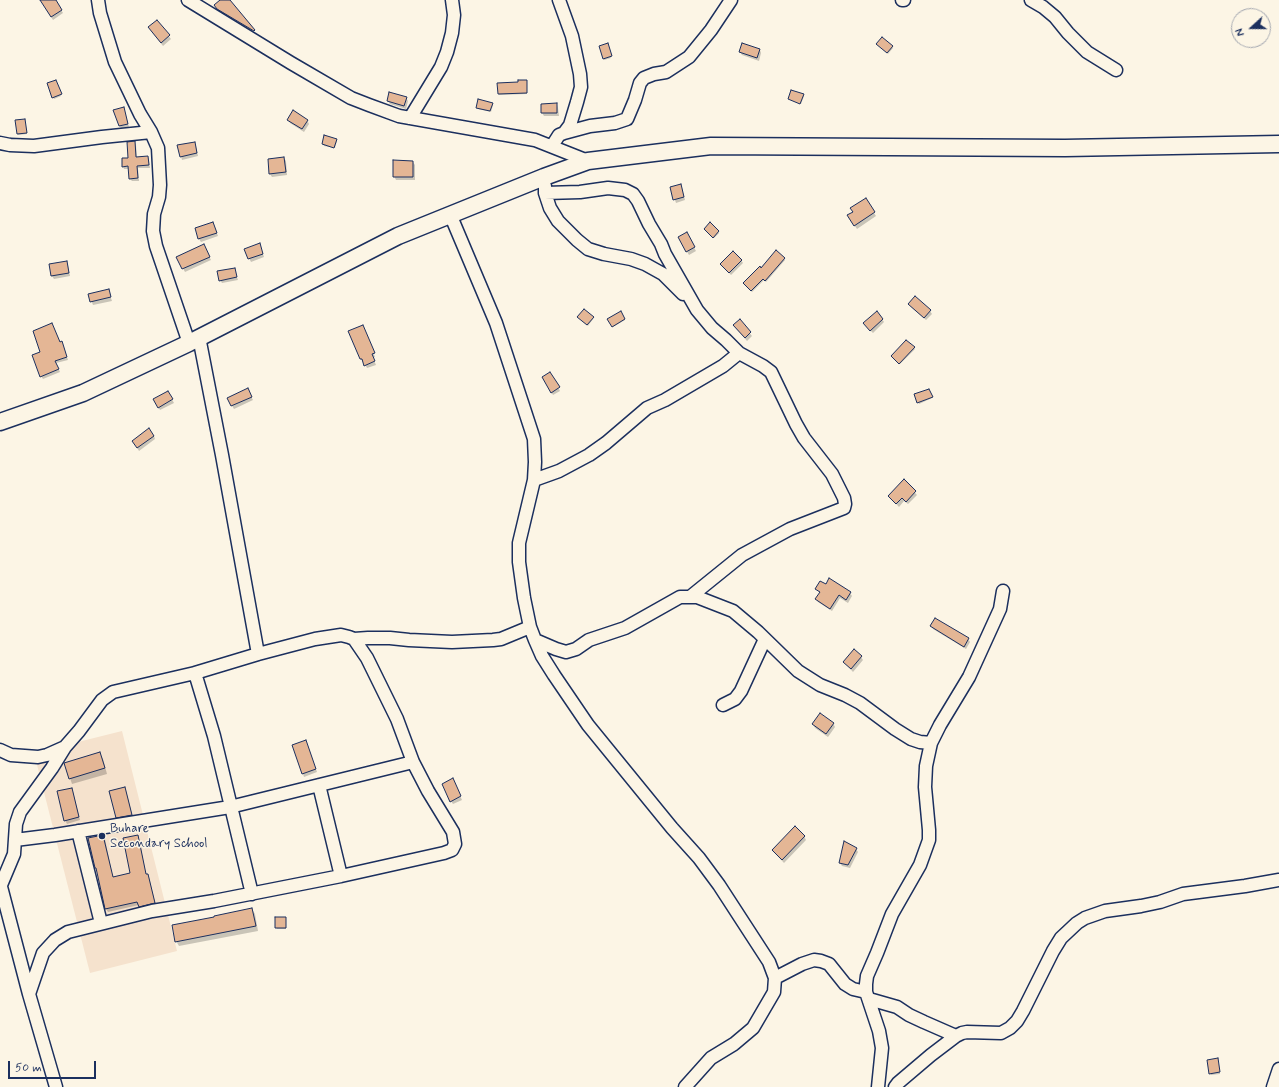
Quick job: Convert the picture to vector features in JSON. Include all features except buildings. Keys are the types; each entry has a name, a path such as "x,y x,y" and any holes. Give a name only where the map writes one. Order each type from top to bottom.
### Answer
{"main road":[{"path":"0,422 83,393 194,340 398,236 450,214 588,161 711,146 1065,148 1279,144"}],"street":[{"path":"98,0 100,12 115,62 140,114 152,132 158,148 160,186 159,197 154,214 153,231 156,246 194,340 222,455 258,654"},
{"path":"188,0 290,63 351,98 399,116 536,140 588,161"},
{"path":"410,118 441,67 447,52 452,33 454,15 452,0"},
{"path":"559,0 572,36 579,64 581,87 570,125 564,133"},
{"path":"552,146 560,135 564,133 590,126 616,123 627,119 640,83 644,78 654,74 666,72 689,58 711,30 730,0"},
{"path":"1031,0 1043,7 1055,17 1068,33 1087,52 1116,70"},
{"path":"0,143 34,146 102,136 152,132"},
{"path":"544,177 545,193 550,208 558,221 577,240 588,249 604,254 631,259 645,264 663,274 677,287 712,328 739,353 771,372 804,438 832,474 844,498 844,508 790,529 742,555 690,597"},
{"path":"545,193 580,192 608,188 625,190 633,194 697,310"},
{"path":"450,214 496,323 534,439 534,480 519,544 520,569 524,598 530,627 535,640 554,675 588,725 672,828 699,858 715,880 769,962 775,978 774,992 753,1028 734,1044 711,1058 685,1087"},
{"path":"534,480 559,471 589,455 606,443 647,408 665,400 723,366 739,353"},
{"path":"878,1087 882,1048 879,1031 867,995 867,976 892,914 920,865 929,840 924,788 926,766 931,743 969,677 1000,608 1003,591"},
{"path":"535,640 566,652 576,649 589,640 625,628 680,597 697,597 705,599 734,611 798,671 820,685 860,703 895,729 911,738 920,742 931,743"},
{"path":"56,1087 29,994 0,884 14,854 16,824 20,812 52,768 65,747 102,700 113,692 195,673 315,639 340,635 354,639 390,638 452,642 493,640 502,639 530,627"},
{"path":"29,994 43,953 54,940 68,932 152,911 252,894 341,876 452,850 455,844 452,832 413,762 397,719 367,658 354,639"},
{"path":"724,705 735,699 742,691 765,639"},
{"path":"195,673 214,736 252,894"},
{"path":"0,750 11,755 38,757 47,755 65,747"},
{"path":"15,840 230,807 413,762"},
{"path":"319,785 341,876"},
{"path":"78,831 101,923"},
{"path":"895,1087 956,1036 967,1032 1001,1033 1010,1028 1023,1011 1061,938 1077,923 1085,918 1105,911 1160,902 1183,894 1279,880"},
{"path":"775,978 802,964 814,960 821,961 829,964 844,984 897,1007 909,1015 956,1036"},
{"path":"1273,1087 1279,1068"}],"shaded area":[{"name":"Buhare Secondary School","path":"122,731 177,951 90,973 34,753"}],"place":[{"name":"Buhare Secondary School","path":"102,836"}]}
